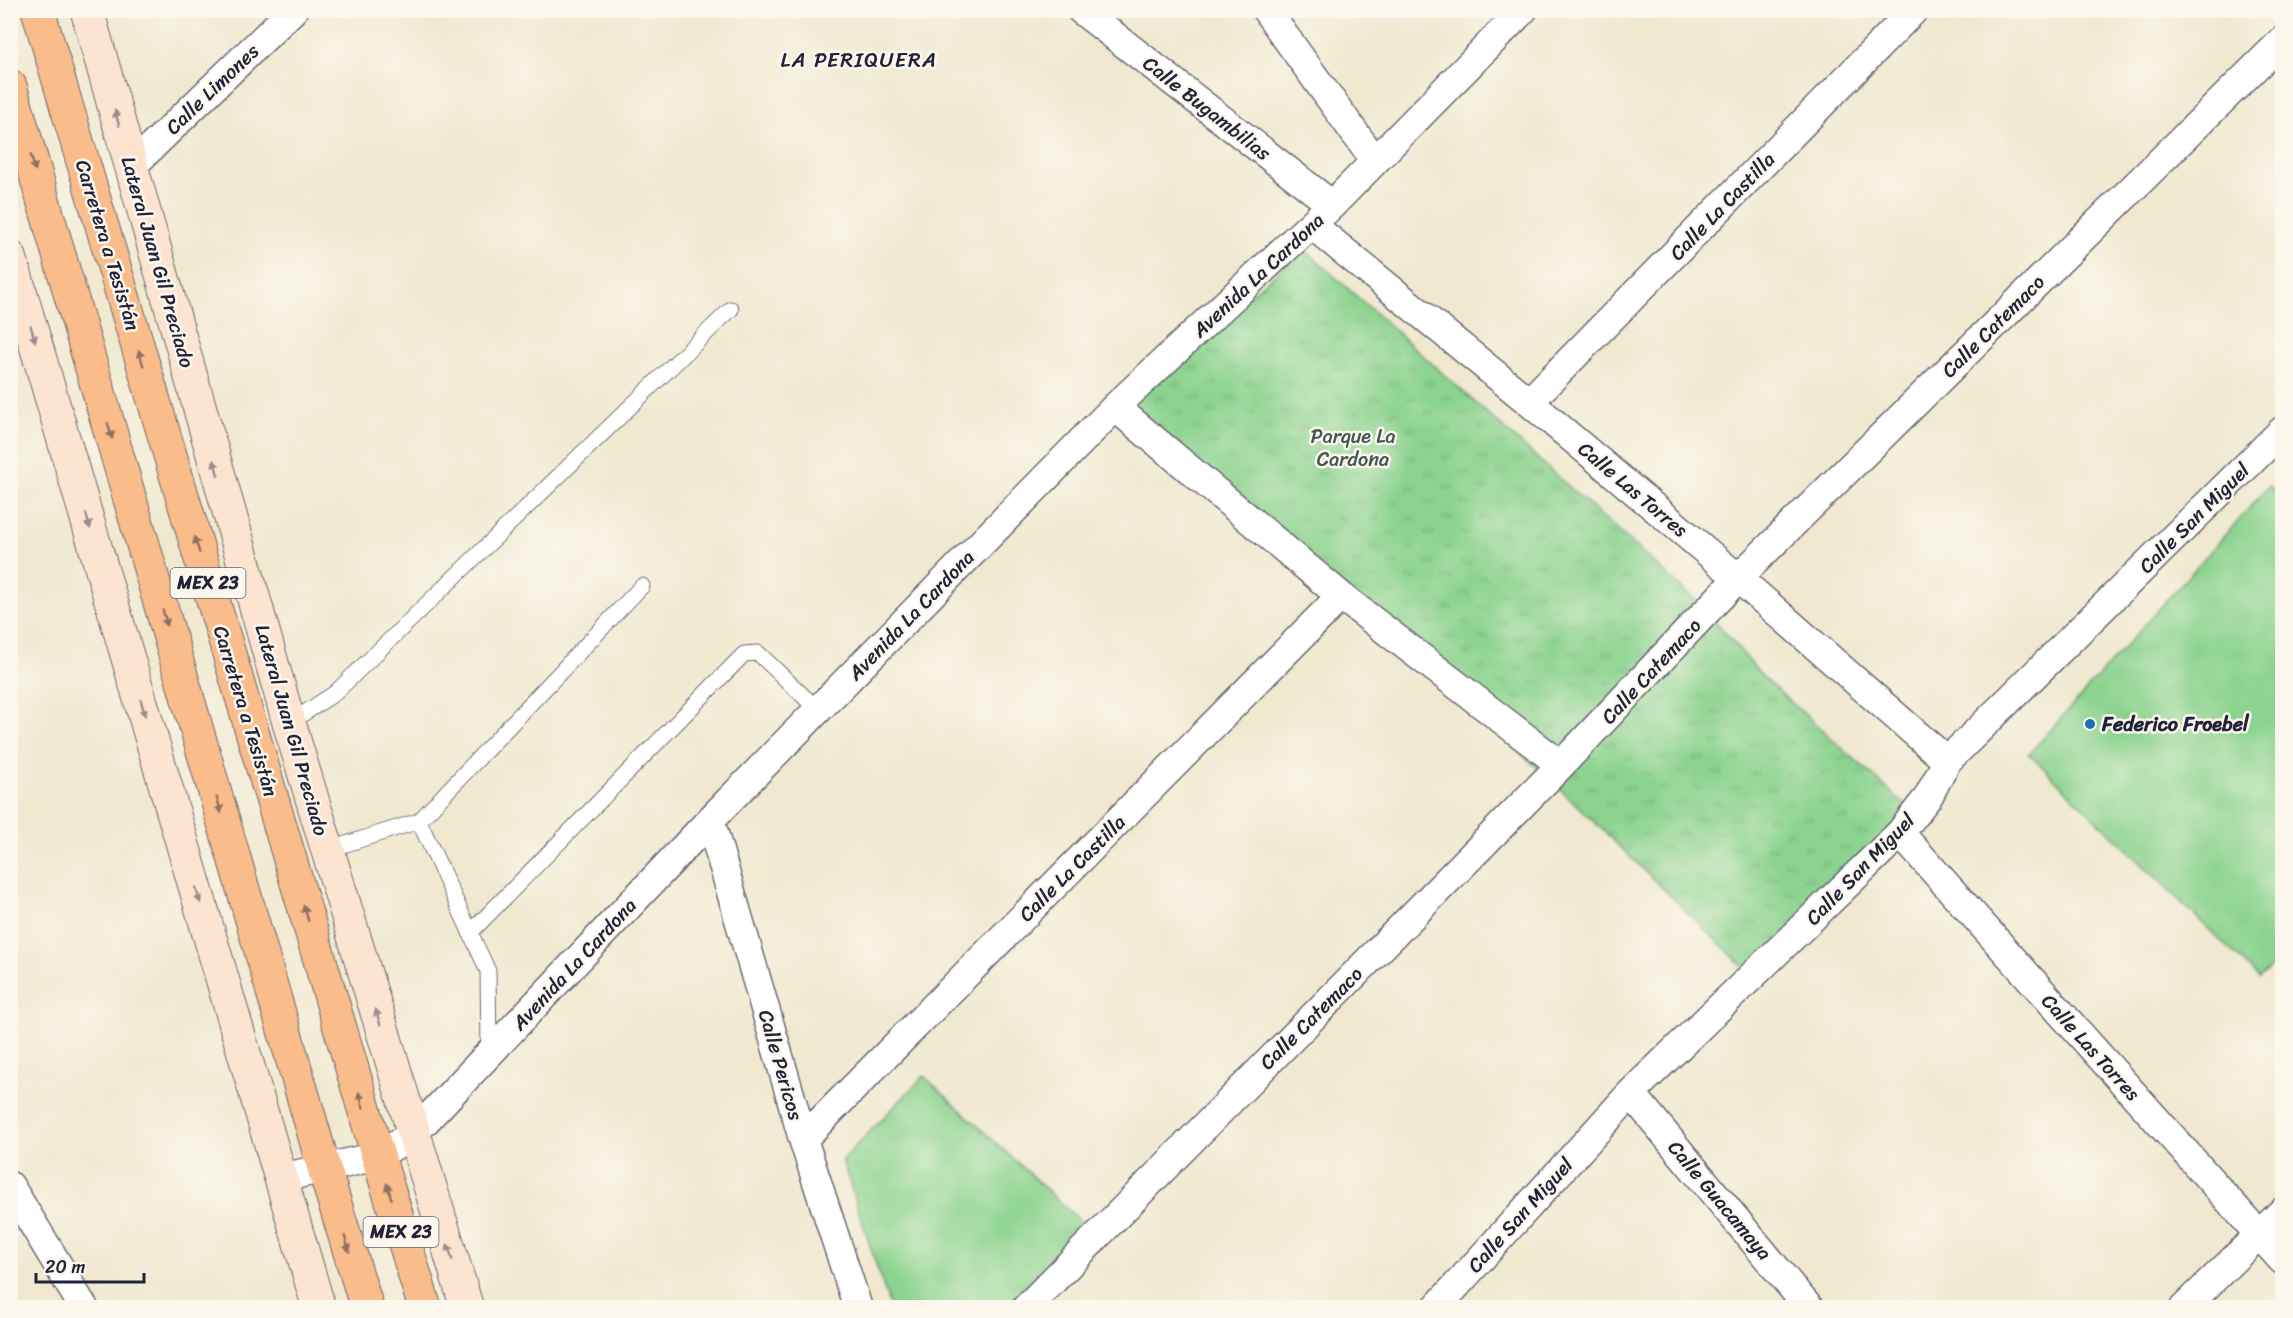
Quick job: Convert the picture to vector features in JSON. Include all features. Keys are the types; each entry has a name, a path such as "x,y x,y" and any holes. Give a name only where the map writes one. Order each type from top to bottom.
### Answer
{"main road":[{"name":"Carretera a Tesistán","path":"38,10 425,1308"},
{"name":"Lateral Juan Gil Preciado","path":"87,10 289,723 467,1308"},
{"name":"MEX 23","path":"10,86 324,1168 367,1308"},
{"path":"10,257 319,1308"}],"street":[{"name":"Calle Limones","path":"131,167 293,10"},
{"name":"Calle Bugambilias","path":"1081,10 1332,206"},
{"path":"1266,10 1376,161"},
{"name":"Avenida La Cardona","path":"281,1178 378,1156 414,1133 710,820 1115,407 1332,206 1523,10"},
{"name":"Calle La Castilla","path":"1530,402 1914,10"},
{"name":"Calle Catemaco","path":"1026,1308 1561,765 1738,578 2283,41"},
{"name":"Calle Las Torres","path":"1312,225 1530,402 1738,578 1947,761"},
{"path":"1115,407 1341,596 1561,765"},
{"name":"Calle San Miguel","path":"1436,1308 1631,1093 1900,833 1928,797 1947,761 2283,431"},
{"name":"Calle La Castilla","path":"803,1139 1341,596"},
{"name":"Calle Pericos","path":"710,820 803,1139 858,1308"},
{"name":"Calle Las Torres","path":"1900,833 2283,1260"},
{"name":"Calle Guacamaya","path":"1631,1093 1809,1308"},
{"path":"10,1186 84,1308"},
{"path":"2184,1308 2283,1212"}],"lane":[{"path":"289,723 335,693 731,309"},
{"path":"327,850 419,821 642,585"},
{"path":"470,933 744,654 758,652 818,710"},
{"path":"419,821 488,972 489,1053"}],"green space":[{"name":"Parque La Cardona","path":"1304,249 1704,608 1762,676 1910,809 1749,972 1556,785 1127,400"},
{"path":"2269,486 2282,499 2282,956 2259,978 2029,754"},
{"path":"924,1076 1091,1231 1012,1307 890,1307 842,1160"}],"place":[{"name":"Federico Froebel","path":"2090,724"}],"district":[{"name":"LA PERIQUERA","path":"859,60"}]}
